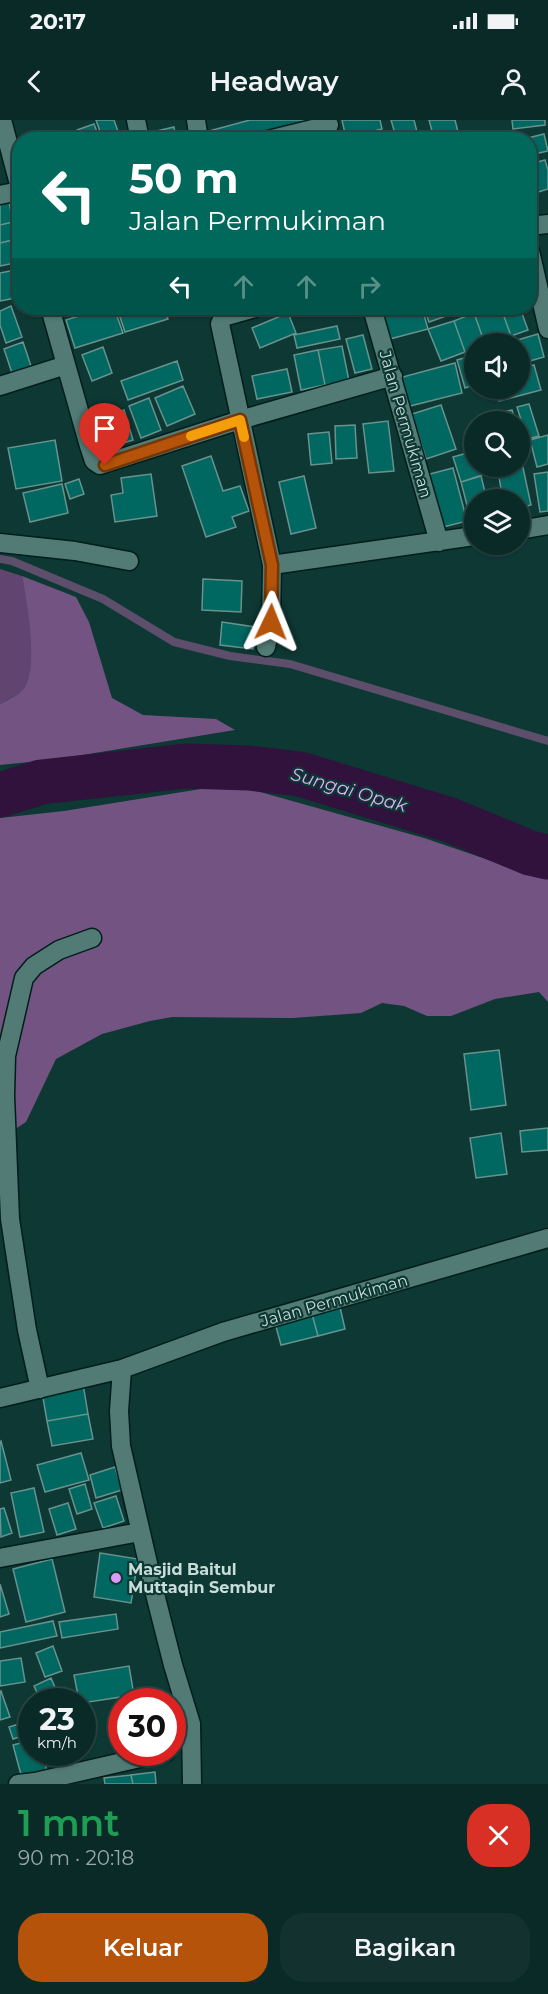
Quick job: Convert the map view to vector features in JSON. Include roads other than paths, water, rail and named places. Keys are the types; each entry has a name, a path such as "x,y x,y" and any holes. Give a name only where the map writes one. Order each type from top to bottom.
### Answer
{"street":[{"path":"2,120 12,159"},
{"path":"309,132 329,128"},
{"path":"537,281 548,329"},
{"path":"52,315 89,446 94,460 100,465 240,420 393,376"},
{"path":"226,315 220,324 272,565 271,622 266,647"},
{"name":"Jalan Permukiman","path":"374,315 439,542"},
{"path":"0,386 66,365"},
{"path":"530,528 548,525"},
{"path":"272,565 464,538"},
{"path":"0,543 75,550 129,561"},
{"path":"40,1389 27,1330 10,1219 5,1096 6,1056 24,978 34,966 60,950 92,938"},
{"name":"Jalan Permukiman","path":"0,1398 122,1370 223,1332 548,1238"},
{"path":"122,1370 119,1411 121,1446 173,1665 191,1724 192,1784"},
{"path":"0,1558 140,1532"},
{"path":"186,1747 192,1746"},
{"path":"29,1783 108,1765"}],"waterway":[{"path":"0,559 12,561 103,599 174,642 230,656 290,664 548,741"},
{"name":"Sungai Opak","path":"0,795 41,782 186,766 248,768 300,774 450,820 530,853 548,857"}],"place":[{"name":"Masjid Baitul Muttaqin Sembur","path":"116,1578"}]}
